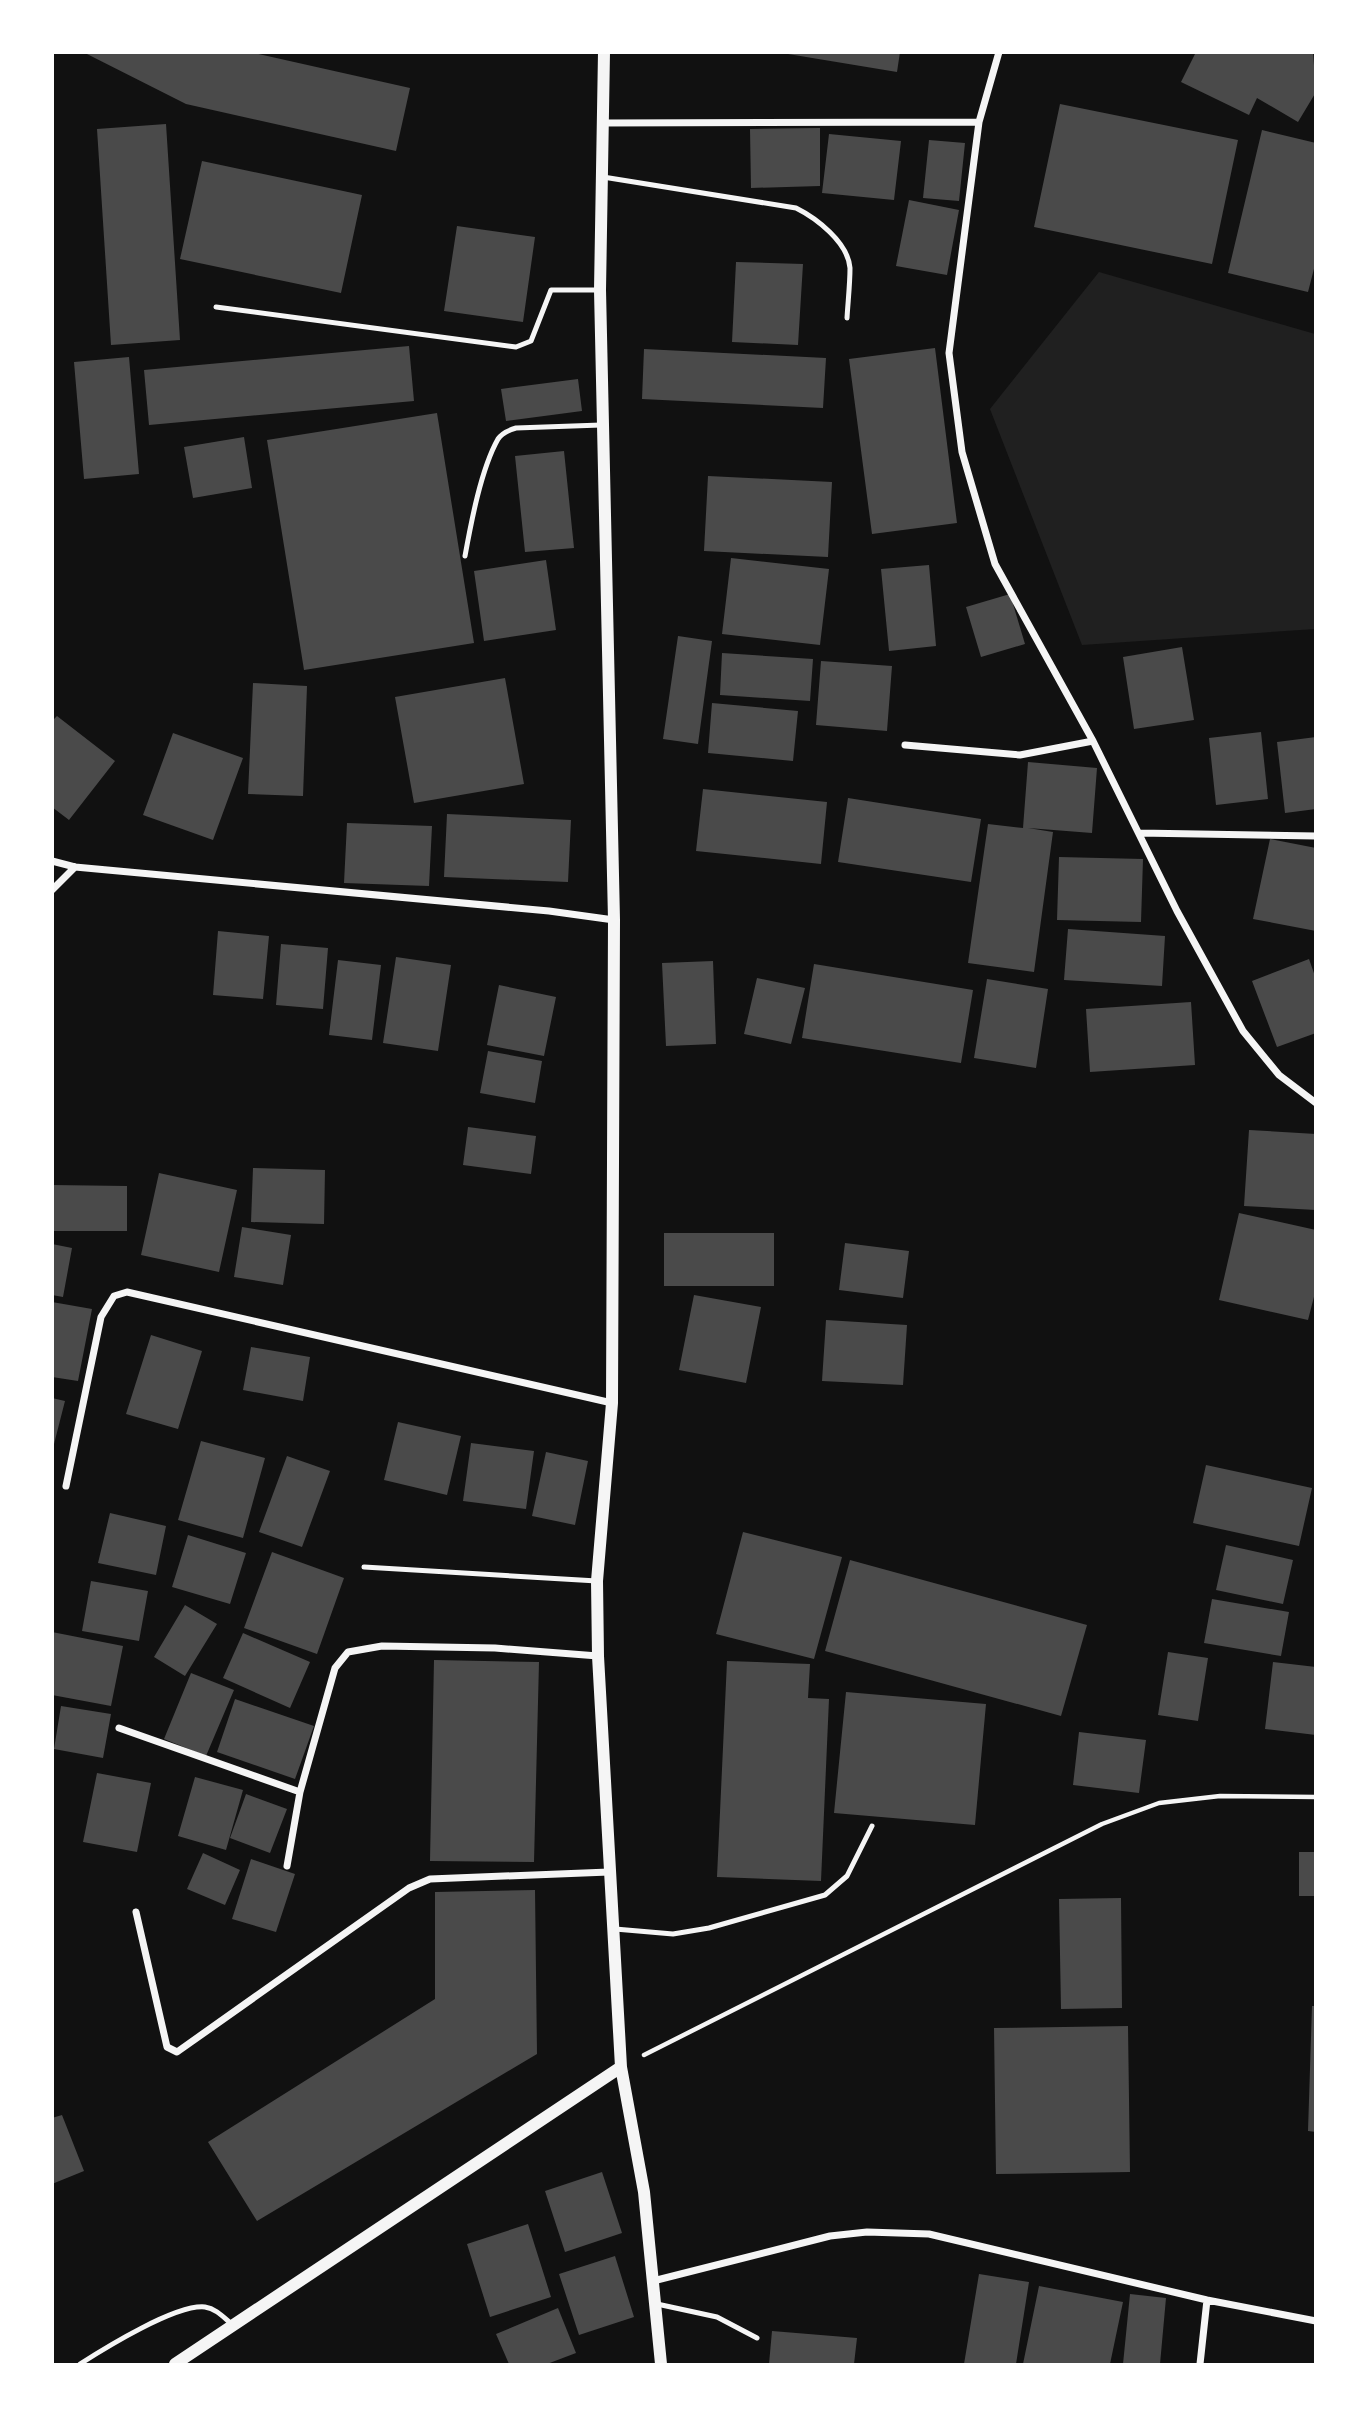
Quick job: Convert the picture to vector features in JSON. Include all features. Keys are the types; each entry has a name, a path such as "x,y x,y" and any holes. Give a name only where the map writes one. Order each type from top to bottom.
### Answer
{"street":[{"path":"604,52 601,425 614,920 612,1403 597,1581 598,1656 621,2067 644,2192 661,2364"},
{"path":"999,52 979,122 949,353 962,452 995,564 1093,741 1177,911 1243,1031 1279,1075 1315,1103"},
{"path":"604,123 979,122"},
{"path":"905,745 1020,755 1093,741"},
{"path":"1139,833 1315,836"},
{"path":"52,861 75,867 536,909 614,920"},
{"path":"52,890 75,867"},
{"path":"66,1486 101,1317 114,1296 127,1292 612,1403"},
{"path":"287,1866 300,1792 335,1668 348,1652 382,1646 495,1648 598,1656"},
{"path":"119,1728 300,1792"},
{"path":"136,1912 167,2047 177,2052 409,1888 430,1879 609,1872"},
{"path":"175,2364 621,2067"},
{"path":"653,2281 780,2246 830,2236 867,2232 929,2234 1207,2300 1315,2321"},
{"path":"1200,2364 1207,2300"}],"lane":[{"path":"603,177 796,208 811,216 846,253 850,266 847,318"},
{"path":"216,307 516,347 531,341 551,290 600,290"},
{"path":"465,556 474,508 496,443 503,433 516,428 601,425"},
{"path":"364,1567 597,1581"},
{"path":"612,1929 673,1934 825,1895 847,1876 872,1826"},
{"path":"657,2304 717,2317 757,2338"},
{"path":"79,2364 139,2329 192,2308 216,2311 233,2325"}],"path":[{"path":"621,2067 1102,1824 1159,1803 1220,1796 1315,1797"}],"shaded area":[{"path":"1099,272 1315,334 1315,629 1082,645 990,409"}],"building":[{"path":"83,52 249,52 410,88 396,151 186,104"},
{"path":"776,52 900,52 897,72"},
{"path":"1196,52 1313,52 1316,92 1298,122 1257,98 1249,115 1181,82"},
{"path":"1060,104 1238,140 1212,264 1034,227"},
{"path":"166,124 180,340 111,345 97,129"},
{"path":"820,128 820,186 751,188 750,129"},
{"path":"1262,130 1316,143 1316,261 1308,292 1228,273"},
{"path":"829,134 901,141 894,200 822,193"},
{"path":"929,140 965,143 959,201 923,198"},
{"path":"202,161 362,195 341,293 180,259"},
{"path":"909,200 959,210 947,275 896,266"},
{"path":"457,226 535,237 523,322 444,311"},
{"path":"736,262 803,264 798,345 732,342"},
{"path":"409,346 414,401 149,425 144,370"},
{"path":"935,348 957,523 872,534 849,359"},
{"path":"644,349 826,358 823,408 642,399"},
{"path":"129,357 139,474 84,479 74,362"},
{"path":"578,379 582,411 506,421 501,389"},
{"path":"437,413 474,643 304,670 267,440"},
{"path":"244,437 252,488 193,498 184,447"},
{"path":"564,451 574,548 525,552 515,456"},
{"path":"708,476 832,482 828,557 704,551"},
{"path":"731,558 829,569 820,645 722,634"},
{"path":"546,560 556,630 484,641 474,571"},
{"path":"929,565 936,646 889,651 881,569"},
{"path":"1010,594 1025,644 981,657 966,607"},
{"path":"678,636 712,641 698,744 663,739"},
{"path":"1182,647 1194,720 1134,729 1123,657"},
{"path":"722,653 813,659 810,701 720,695"},
{"path":"821,661 892,666 887,731 816,725"},
{"path":"505,678 524,784 414,803 395,697"},
{"path":"253,683 307,686 303,796 248,794"},
{"path":"712,703 798,711 793,761 708,753"},
{"path":"57,716 115,761 69,820 52,807 52,721"},
{"path":"1261,732 1268,799 1216,805 1209,738"},
{"path":"173,733 243,758 213,840 143,815"},
{"path":"1316,737 1316,809 1285,813 1277,742"},
{"path":"1028,762 1097,768 1092,833 1028,828 1053,832 1034,972 968,963 988,824 1023,828"},
{"path":"703,789 827,802 821,864 696,851"},
{"path":"848,798 981,819 971,882 838,862"},
{"path":"447,814 571,820 568,882 444,877"},
{"path":"347,823 432,826 429,886 344,883"},
{"path":"1270,839 1316,848 1316,931 1253,919"},
{"path":"1059,857 1143,859 1141,922 1057,920"},
{"path":"1068,929 1165,936 1162,986 1064,980"},
{"path":"218,931 269,936 263,999 213,995"},
{"path":"281,944 328,948 323,1009 276,1005"},
{"path":"396,957 451,965 438,1051 383,1043"},
{"path":"1309,959 1316,979 1316,1033 1277,1047 1252,981"},
{"path":"338,960 381,965 372,1040 329,1035"},
{"path":"713,961 716,1044 666,1046 662,963"},
{"path":"814,964 973,990 961,1063 802,1038"},
{"path":"757,978 805,988 791,1044 744,1034"},
{"path":"987,979 1048,989 1036,1068 974,1058"},
{"path":"499,985 556,997 544,1056 487,1045"},
{"path":"1191,1002 1195,1065 1090,1072 1086,1009"},
{"path":"488,1051 542,1061 535,1103 480,1093"},
{"path":"468,1127 536,1136 531,1174 463,1165"},
{"path":"1249,1130 1316,1134 1316,1210 1244,1206"},
{"path":"253,1168 325,1170 324,1224 251,1222"},
{"path":"159,1173 237,1190 219,1272 141,1255"},
{"path":"52,1185 127,1186 127,1231 52,1231"},
{"path":"1239,1213 1316,1230 1316,1289 1308,1320 1219,1300"},
{"path":"242,1227 291,1235 283,1285 234,1277"},
{"path":"664,1233 774,1233 774,1286 664,1286"},
{"path":"845,1243 909,1251 903,1298 839,1290"},
{"path":"52,1244 72,1248 63,1297 52,1295"},
{"path":"694,1295 761,1307 746,1383 679,1370"},
{"path":"52,1302 92,1309 78,1381 52,1377"},
{"path":"826,1320 907,1325 903,1385 822,1381"},
{"path":"151,1335 202,1351 178,1429 126,1414"},
{"path":"251,1347 310,1357 303,1401 243,1390"},
{"path":"52,1398 65,1401 53,1448 52,1448"},
{"path":"398,1422 461,1436 447,1495 384,1480"},
{"path":"201,1441 265,1458 243,1538 178,1520"},
{"path":"471,1443 534,1451 526,1509 463,1501"},
{"path":"546,1452 588,1461 575,1525 532,1516"},
{"path":"287,1456 330,1471 302,1547 259,1532"},
{"path":"1206,1465 1312,1488 1299,1546 1193,1523"},
{"path":"110,1513 166,1526 156,1575 98,1563"},
{"path":"743,1532 842,1557 814,1659 716,1634"},
{"path":"188,1535 246,1553 230,1604 172,1587"},
{"path":"1226,1545 1293,1560 1283,1604 1216,1590"},
{"path":"272,1552 344,1578 317,1654 244,1628"},
{"path":"850,1560 1087,1625 1061,1716 825,1651"},
{"path":"91,1581 148,1591 139,1641 82,1631"},
{"path":"1212,1599 1289,1612 1281,1656 1204,1643"},
{"path":"185,1605 217,1624 185,1676 154,1657"},
{"path":"52,1632 123,1646 111,1706 52,1695"},
{"path":"243,1633 310,1662 290,1708 223,1678"},
{"path":"1168,1652 1208,1658 1198,1721 1158,1715"},
{"path":"434,1660 539,1662 534,1862 430,1861"},
{"path":"727,1661 810,1664 808,1698 829,1699 821,1881 717,1877"},
{"path":"1273,1662 1316,1667 1316,1735 1265,1729"},
{"path":"191,1673 234,1690 206,1756 164,1739"},
{"path":"846,1692 986,1704 975,1825 834,1813"},
{"path":"235,1699 314,1726 295,1779 217,1752"},
{"path":"61,1706 111,1714 103,1758 54,1749"},
{"path":"1079,1732 1146,1740 1139,1793 1073,1785"},
{"path":"97,1773 151,1783 137,1852 83,1842"},
{"path":"195,1777 243,1790 226,1850 178,1836"},
{"path":"246,1794 287,1809 270,1853 230,1838"},
{"path":"1299,1852 1316,1852 1316,1896 1299,1896"},
{"path":"203,1853 240,1870 225,1905 187,1889"},
{"path":"251,1859 295,1874 276,1932 232,1919"},
{"path":"535,1890 537,2054 257,2221 208,2142 435,1999 435,1892"},
{"path":"1121,1898 1122,2008 1061,2009 1059,1899"},
{"path":"1312,2006 1316,2006 1316,2132 1308,2131"},
{"path":"1128,2026 1130,2172 996,2174 994,2028"},
{"path":"62,2115 84,2171 52,2184 52,2118"},
{"path":"602,2172 622,2233 565,2252 545,2191"},
{"path":"528,2224 551,2297 490,2317 467,2244"},
{"path":"615,2256 634,2317 579,2335 559,2274"},
{"path":"979,2274 1029,2282 1016,2364 964,2364"},
{"path":"1039,2286 1123,2302 1110,2364 1023,2364"},
{"path":"1130,2294 1166,2298 1160,2364 1123,2364"},
{"path":"558,2308 576,2353 547,2364 509,2364 496,2334"},
{"path":"772,2331 857,2338 854,2364 769,2364"}]}
